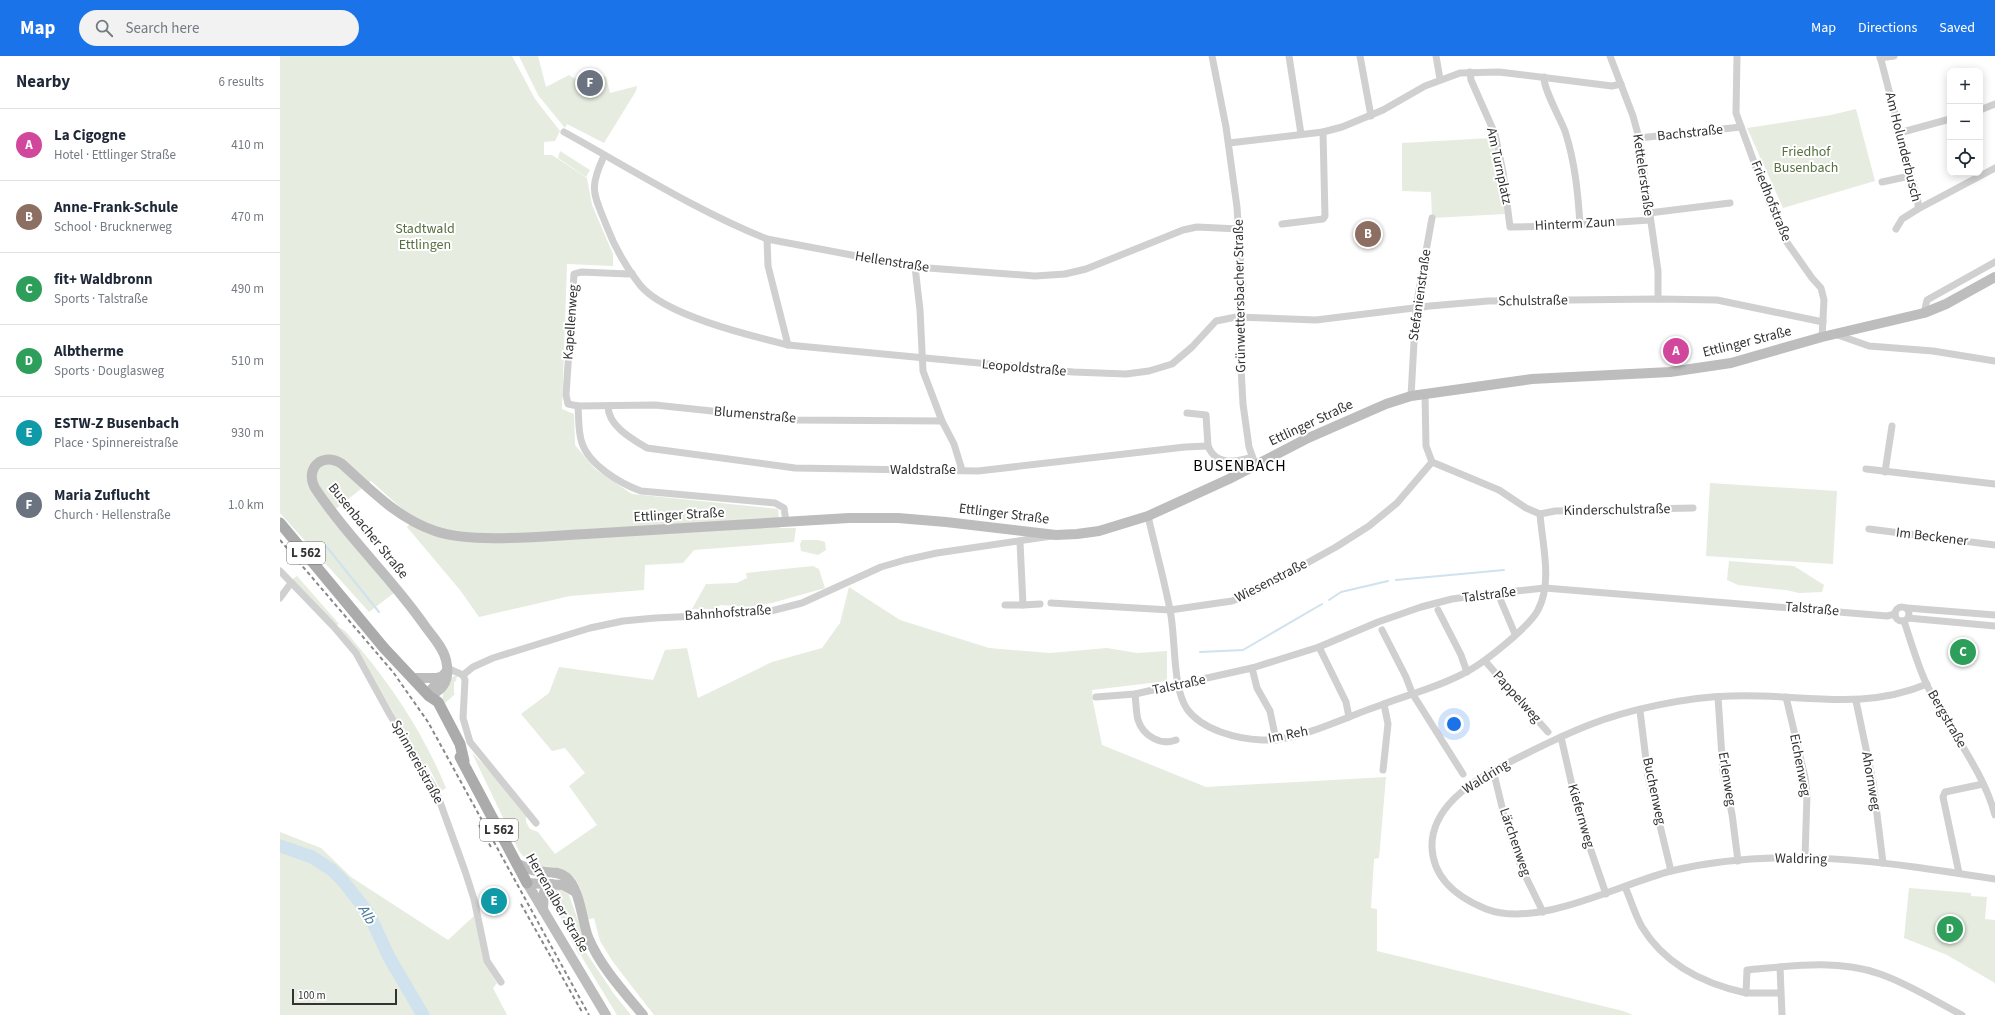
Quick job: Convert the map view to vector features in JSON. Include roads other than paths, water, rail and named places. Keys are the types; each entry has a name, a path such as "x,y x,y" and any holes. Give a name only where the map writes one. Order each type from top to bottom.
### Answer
{"main road":[{"name":"Ettlinger Straße","path":"549,536 849,518 898,518 1056,534 1077,534 1099,531 1148,516 1254,461 1386,404 1411,396 1532,379 1687,370 1731,363 1822,337 1924,313 1946,304 1995,277"},
{"name":"Busenbacher Straße","path":"445,672 442,651 411,606 320,495 312,478 313,469 317,464 327,458 337,460 402,516 437,532 480,537 549,536"},
{"name":"L 562","path":"280,523 374,637 414,678 429,696"},
{"path":"414,678 436,678 445,672"},
{"path":"429,696 431,690 445,672"},
{"name":"Herrenalber Straße","path":"429,696 438,702 451,724 460,744 464,761 516,863 606,1015"},
{"path":"516,863 538,872 556,873 565,876 570,881 592,946 600,960 643,1015"},
{"path":"527,883 538,872"},
{"path":"527,883 551,884 568,887 574,891"},
{"path":"543,910 544,892 551,884"}],"street":[{"name":"Grünwettersbacher Straße","path":"1212,56 1229,144 1239,229 1242,285 1241,368 1243,404 1254,461"},
{"path":"1289,56 1301,134"},
{"path":"1360,56 1371,116"},
{"path":"1436,56 1440,79"},
{"name":"Kettelerstraße","path":"1610,56 1639,138 1658,271 1658,299"},
{"name":"Friedhofstraße","path":"1737,56 1736,113 1765,192 1786,241 1812,278 1821,288 1824,300 1822,337"},
{"path":"1880,57 1894,56"},
{"name":"Am Holunderbusch","path":"1880,57 1918,209 1902,219 1896,229"},
{"path":"1229,144 1323,132 1342,127 1371,116 1415,90 1440,79 1470,72 1499,72 1612,86 1621,84"},
{"name":"Am Turnplatz","path":"1470,72 1471,80 1495,134 1503,172 1509,216"},
{"path":"1544,77 1543,83 1557,112 1570,150 1576,181 1580,225"},
{"path":"1983,109 1995,104"},
{"path":"1899,133 1947,120"},
{"name":"Bachstraße","path":"1639,138 1741,127"},
{"name":"Hellenstraße","path":"564,132 604,156 746,231 767,239 915,267 1035,276 1065,274 1086,269 1183,230 1197,227 1239,229"},
{"path":"1282,224 1323,219 1325,216 1323,132"},
{"name":"Leopoldstraße","path":"604,156 594,180 595,200 618,252 640,286 650,294 687,314 746,335 788,345 922,359 1073,372 1126,374 1150,371 1172,364 1182,357 1216,321 1231,317 1242,317"},
{"path":"1918,209 1995,168"},
{"path":"1882,182 1910,176"},
{"name":"Hinterm Zaun","path":"1509,216 1510,227 1580,225 1650,217 1730,203"},
{"name":"Stefanienstraße","path":"1411,396 1416,308 1432,218"},
{"path":"767,239 768,266 788,345"},
{"path":"1924,313 1927,300 1995,262"},
{"path":"915,267 920,310 923,372 942,421 954,444 962,470"},
{"name":"Kapellenweg","path":"568,404 566,395 574,274 582,272 632,273"},
{"name":"Schulstraße","path":"1242,317 1316,320 1416,308 1488,302 1658,299 1718,300 1823,322"},
{"path":"1835,334 1869,346 1933,351 1995,361"},
{"path":"1425,394 1426,446 1432,462 1498,490 1526,508 1540,514 1545,588"},
{"name":"Blumenstraße","path":"568,404 578,406 655,405 797,420 942,421"},
{"path":"578,406 579,435 587,454 601,467 627,486 641,491 775,503 784,508 786,522"},
{"name":"Waldstraße","path":"608,406 611,419 616,425 636,442 647,448 795,468 978,471 1185,447 1208,446"},
{"path":"1186,413 1206,415 1208,446 1211,453 1222,460 1231,462 1254,461"},
{"path":"1885,472 1892,426"},
{"name":"Wiesenstraße","path":"1051,603 1170,610 1215,605 1232,601 1253,593 1336,547 1369,526 1396,503 1432,462"},
{"path":"1866,469 1995,484"},
{"name":"Kinderschulstraße","path":"1540,514 1554,511 1693,508"},
{"name":"Im Reh","path":"1148,516 1170,610 1179,685 1187,709 1206,725 1222,732 1244,738 1276,740 1312,731 1467,672 1485,661 1533,618 1539,608 1545,588"},
{"name":"Im Beckener","path":"1869,529 1995,545"},
{"name":"Bahnhofstraße","path":"463,675 473,667 493,658 590,628 623,621 771,611 802,603 893,563 937,553 1048,538 1056,534"},
{"path":"1020,542 1024,604"},
{"name":"Spinnereistraße","path":"280,571 334,627 356,653 389,713 436,791 466,871 487,960 501,982"},
{"path":"280,598 291,583"},
{"name":"Talstraße","path":"1096,697 1135,694 1252,668 1319,647 1392,616 1435,603 1482,594 1545,588 1887,616 1895,614 1898,608 1907,608"},
{"path":"1501,601 1515,634"},
{"path":"1005,605 1040,604"},
{"path":"1906,619 1909,614 1907,608 1995,615"},
{"path":"1438,610 1461,655 1467,672"},
{"path":"1895,614 1899,620 1906,619 1995,626"},
{"name":"Bergstraße","path":"1906,619 1927,684 1983,784 1995,816"},
{"path":"1382,630 1406,677 1412,693 1463,774"},
{"path":"1319,647 1346,702 1349,717"},
{"name":"Pappelweg","path":"1485,661 1548,732"},
{"path":"1252,668 1257,688 1270,711 1276,740"},
{"path":"445,672 463,675 463,718 470,742 536,823"},
{"name":"Waldring","path":"1927,684 1881,698 1856,701 1762,696 1718,697 1659,706 1591,724 1493,770 1471,784 1449,804 1432,835 1432,845 1438,870 1448,886 1460,895 1490,910 1515,914 1543,912 1606,894 1672,872 1738,861 1805,857 1883,863 1995,879"},
{"path":"1135,694 1138,720 1142,728 1158,742 1169,743 1176,740"},
{"name":"Erlenweg","path":"1718,697 1724,772 1732,814 1738,861"},
{"name":"Eichenweg","path":"1786,697 1805,777 1807,795 1805,857"},
{"name":"Ahornweg","path":"1856,701 1873,782 1883,863"},
{"path":"1383,770 1388,724 1384,704"},
{"name":"Buchenweg","path":"1640,711 1648,776 1672,872"},
{"name":"Kiefernweg","path":"1561,737 1579,816 1606,894"},
{"name":"Lärchenweg","path":"1493,770 1521,868 1543,912"},
{"path":"1959,874 1943,797 1944,792 1983,784"},
{"path":"1625,888 1642,926 1651,940 1674,963 1708,983 1746,993 1780,993"},
{"path":"1746,993 1747,970 1829,965 1862,969 1881,974 1962,1015"},
{"path":"1780,967 1782,1015"}],"waterway":[{"path":"326,546 379,612"},
{"path":"1396,580 1504,570"},
{"path":"1329,600 1341,592 1388,581"},
{"path":"1200,652 1243,650 1322,604"},
{"name":"Alb","path":"280,846 312,857 332,870 343,881 369,914 389,957 423,1015"}],"railway":[{"path":"280,540 393,672 428,722 589,1015"},
{"path":"479,825 492,849"},
{"path":"521,904 582,1012"}],"place":[{"name":"Maria Zuflucht","path":"590,83"},
{"name":"Anne-Frank-Schule","path":"1368,234"},
{"name":"La Cigogne","path":"1676,351"},
{"name":"fit+ Waldbronn","path":"1963,652"},
{"name":"ESTW-Z Busenbach","path":"494,901"},
{"name":"Albtherme","path":"1950,929"}],"district":[{"name":"BUSENBACH","path":"1240,466"}],"park label":[{"name":"Friedhof Busenbach","path":"1806,160"},
{"name":"Stadtwald Ettlingen","path":"425,238"}]}
